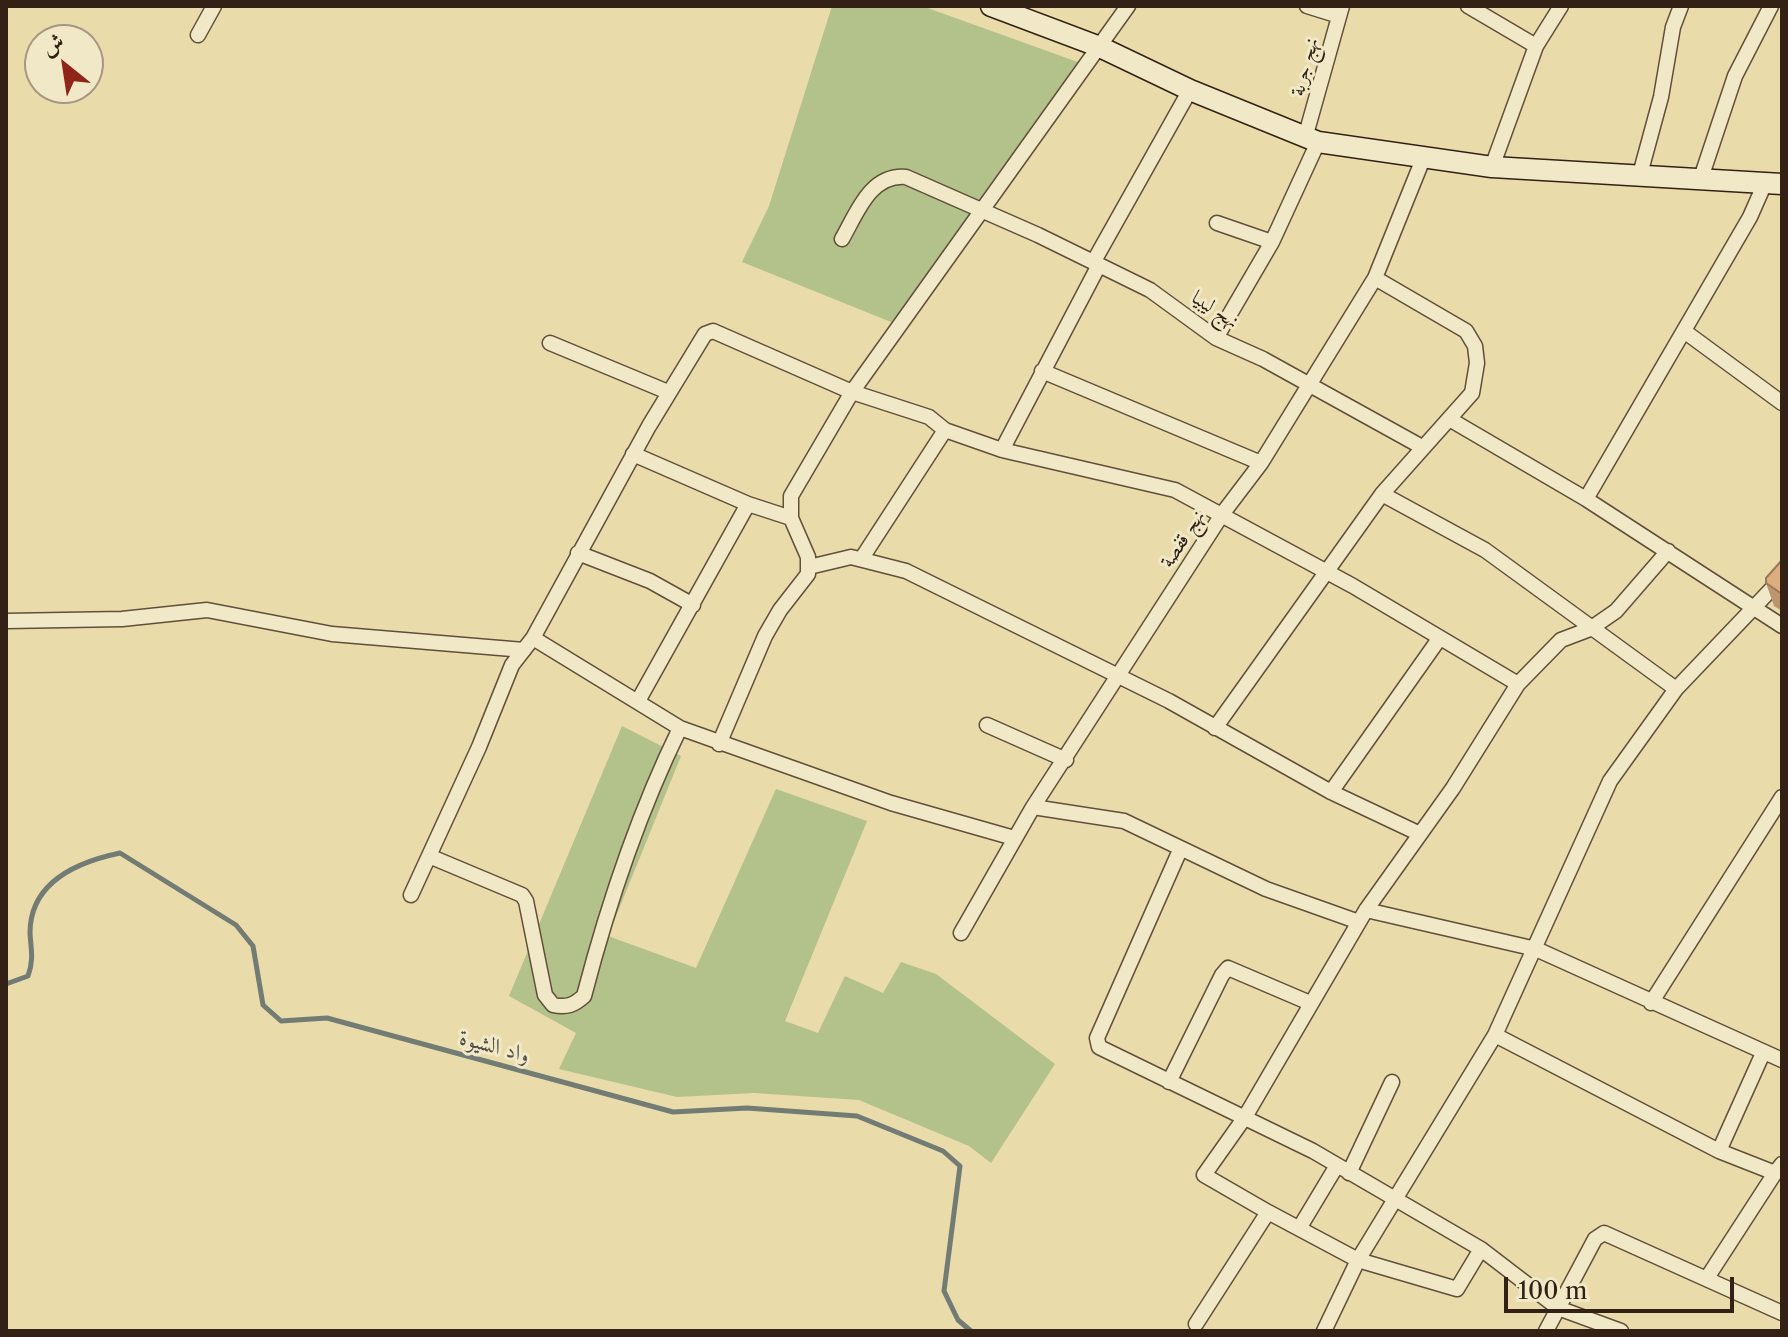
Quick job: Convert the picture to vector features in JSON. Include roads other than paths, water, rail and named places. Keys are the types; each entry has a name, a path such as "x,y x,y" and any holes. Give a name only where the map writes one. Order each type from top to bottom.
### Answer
{"main road":[{"path":"991,6 1013,9 1190,90 1311,140 1492,167 1639,178 1774,183"}],"street":[{"path":"198,35 214,6"},
{"path":"809,567 791,518 791,496 852,392 1128,6"},
{"path":"1307,6 1341,11"},
{"path":"1468,6 1536,46"},
{"path":"1492,167 1536,46 1561,6"},
{"path":"1639,178 1661,97 1673,27 1681,6"},
{"path":"1700,181 1735,76 1771,6"},
{"name":"نهج جربة","path":"1216,338 1272,242 1311,140 1341,11"},
{"path":"1002,450 1096,263 1190,90"},
{"name":"نهج قفصة","path":"961,933 1033,807 1223,513 1261,463 1375,278 1423,159"},
{"name":"نهج ليبيا","path":"842,239 872,188 883,179 896,176 984,211 1150,290 1216,338 1310,384 1422,447"},
{"path":"1586,499 1750,217 1774,183"},
{"path":"1217,223 1272,242"},
{"path":"1215,728 1382,494 1472,393 1475,346 1466,331 1375,278"},
{"path":"411,895 512,665 528,644 668,392 705,334 713,331 852,392 929,417 945,430 1002,450 1169,488 1223,513 1518,684"},
{"path":"1684,331 1782,403"},
{"path":"550,343 668,392"},
{"path":"1042,371 1261,463"},
{"path":"1451,420 1586,499 1782,626"},
{"path":"862,558 945,430"},
{"path":"633,454 748,504 791,518"},
{"path":"1382,494 1485,550 1676,689"},
{"path":"638,701 748,504"},
{"path":"1481,1249 1457,1289 1358,1260 1204,1175 1245,1117 1362,916 1453,788 1518,684 1561,640 1590,629 1616,611 1668,551"},
{"path":"578,553 650,581 693,605"},
{"path":"719,744 765,636 809,567 840,559 862,558 923,579 943,593 1119,676 1331,792 1420,834"},
{"path":"1324,1331 1358,1260 1495,1035 1610,781 1676,689 1782,578"},
{"path":"6,621 122,619 207,610 332,634 528,644 638,701 680,728 719,744 891,803 1014,838"},
{"path":"1331,792 1439,639"},
{"path":"987,725 1066,760"},
{"path":"429,856 522,895 526,901 545,995 553,1005 569,1006 584,996 605,916 655,779 680,728"},
{"path":"1651,1003 1782,797"},
{"path":"1033,807 1124,821 1144,828 1180,850 1266,889 1362,916 1536,949 1782,1060"},
{"path":"1180,850 1097,1038 1099,1047 1313,1151 1481,1249 1558,1308 1621,1331"},
{"path":"1169,1082 1228,968 1310,1003"},
{"path":"1495,1035 1719,1151 1779,1168 1707,1278"},
{"path":"1719,1151 1763,1053"},
{"path":"1300,1227 1342,1170 1392,1082"},
{"path":"1196,1324 1268,1212"},
{"path":"1546,1331 1595,1239 1604,1233 1782,1313"}],"waterway":[{"name":"واد الشيوة","path":"6,984 28,976 32,959 32,915 47,888 73,869 120,853 236,925 253,946 263,1005 281,1021 327,1018 673,1112 747,1108 857,1116 943,1151 960,1166 944,1291 958,1320 971,1331"}]}
